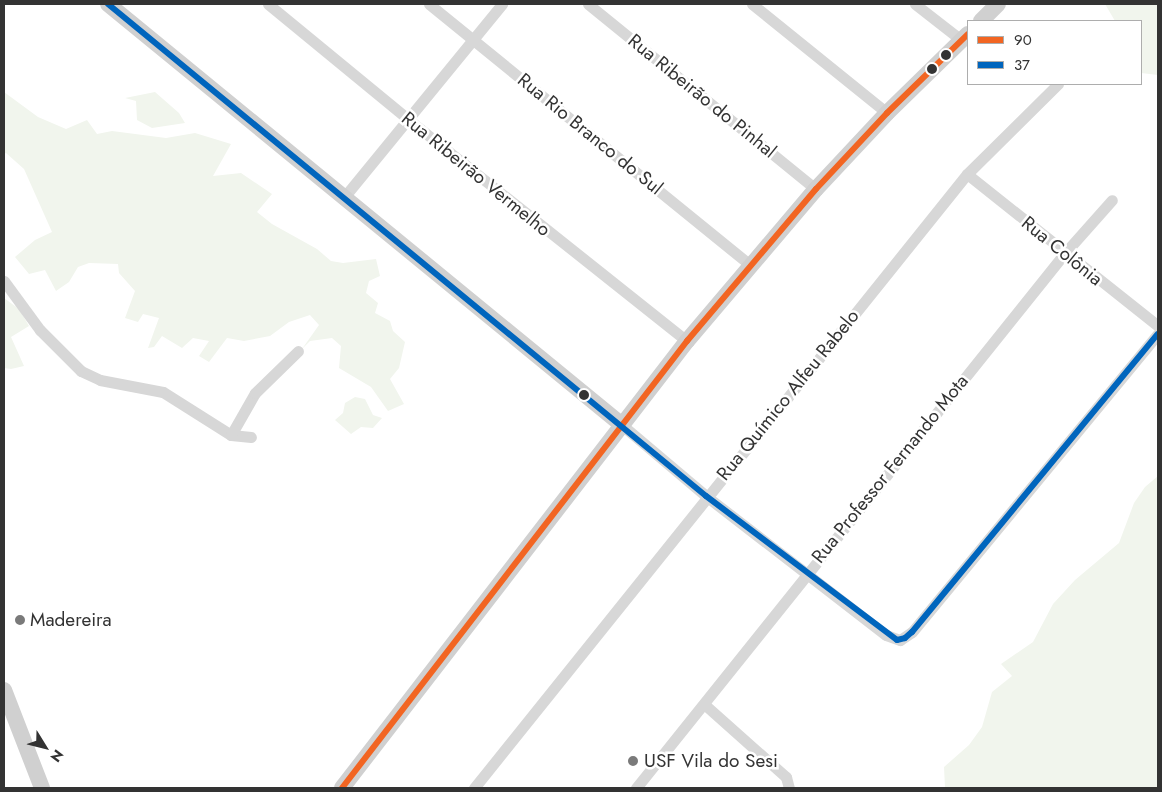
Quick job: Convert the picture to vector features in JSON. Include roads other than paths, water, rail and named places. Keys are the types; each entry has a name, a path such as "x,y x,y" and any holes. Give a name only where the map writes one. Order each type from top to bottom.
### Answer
{"street":[{"path":"108,4 345,196 706,496 892,638 900,640 908,636 1158,334"},
{"name":"Rua Ribeirão Vermelho","path":"268,4 409,120 687,341"},
{"name":"Rua Rio Branco do Sul","path":"429,4 750,265"},
{"path":"345,196 502,4"},
{"name":"Rua Ribeirão do Pinhal","path":"588,4 816,189"},
{"path":"752,4 887,113"},
{"path":"342,788 448,655 687,341 750,265 816,189 887,113 965,37 915,4"},
{"path":"982,20 998,4"},
{"name":"Rua Químico Alfeu Rabelo","path":"477,785 706,496 967,174 1057,85"},
{"name":"Rua Colônia","path":"967,174 1064,254 1158,326"},
{"name":"Rua Professor Fernando Mota","path":"636,788 807,572 1064,254 1112,200"},
{"path":"4,281 40,330 81,370 100,380 163,392 231,434 251,438"},
{"path":"231,434 252,396 298,352"},
{"path":"4,690 42,788"},
{"path":"704,704 788,782"},
{"path":"477,785 490,788"}],"place":[{"name":"Madereira","path":"20,620"},
{"name":"USF Vila do Sesi","path":"633,761"}]}
